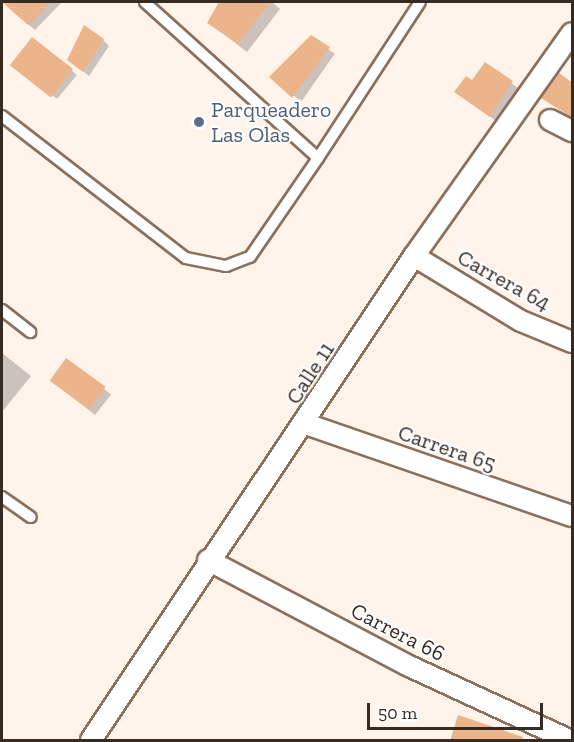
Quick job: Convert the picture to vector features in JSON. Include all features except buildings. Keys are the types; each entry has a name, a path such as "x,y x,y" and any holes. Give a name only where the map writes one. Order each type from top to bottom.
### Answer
{"street":[{"name":"Calle 11","path":"91,741 208,560 306,424 414,256 573,33"},
{"path":"550,120 573,131"},
{"name":"Carrera 64","path":"414,256 521,321 573,342"},
{"name":"Carrera 65","path":"306,424 573,516"},
{"name":"Carrera 66","path":"208,560 420,671 569,741"}],"lane":[{"path":"145,2 318,158"},
{"path":"2,116 186,258 226,266 250,257 318,158 415,3"},
{"path":"2,310 30,332"},
{"path":"2,497 31,517"}],"place":[{"name":"Parqueadero Las Olas","path":"199,122"}]}
